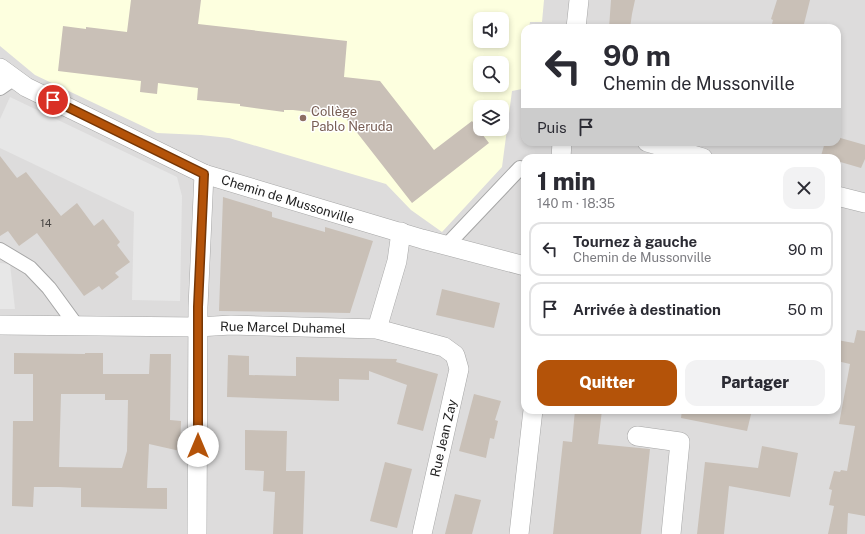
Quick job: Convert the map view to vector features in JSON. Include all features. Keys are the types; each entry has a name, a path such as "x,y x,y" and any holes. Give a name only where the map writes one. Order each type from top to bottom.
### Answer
{"street":[{"path":"576,24 579,0"},
{"name":"Chemin de Mussonville","path":"4,79 26,87 204,174 401,232 521,265"},
{"path":"661,146 690,154"},
{"path":"447,245 521,168"},
{"path":"197,534 198,327 204,174"},
{"path":"841,197 865,203"},
{"path":"377,329 397,261 401,232"},
{"path":"0,250 30,268 49,288 76,326"},
{"name":"Rue Marcel Duhamel","path":"0,325 198,327 231,325 377,329 444,347"},
{"name":"Rue Jean Zay","path":"422,534 459,369 455,355 444,347"},
{"path":"519,534 533,414"},
{"path":"637,436 680,442 671,534"}],"shaded area":[{"path":"0,0 865,0 865,534 0,534"},
{"name":"Collège Pablo Neruda","path":"0,0 544,0 542,22 521,24 521,89 512,91 509,114 509,100 473,100 473,136 506,136 502,167 442,232 411,210 386,184 229,138 157,133 35,75 0,46"},
{"path":"10,97 177,177 182,196 180,301 132,300 134,212 0,148 0,119"},
{"path":"0,263 10,264 15,309 0,309"}],"building":[{"path":"131,0 201,0 198,24 347,41 344,77 380,81 434,150 472,121 473,136 484,136 489,143 412,203 344,116 293,110 284,110 284,112 240,106 240,104 197,100 198,88 158,83 157,94 140,92 141,81 58,71 63,26 127,32"},
{"path":"611,0 635,0 631,24 609,24"},
{"path":"777,0 810,0 804,24 772,24 773,20 771,19"},
{"path":"841,138 865,145 865,159 861,168 841,162 841,154 822,154 824,146 841,146"},
{"path":"0,156 17,178 26,172 61,216 77,203 94,226 103,219 120,242 117,245 130,262 115,273 119,277 102,290 99,286 84,296 37,233 19,246 8,231 0,236"},
{"path":"223,197 272,212 272,217 325,232 325,227 373,241 350,313 219,311"},
{"path":"442,289 500,303 494,328 436,315"},
{"path":"857,330 865,331 865,516 848,513 847,534 828,534 834,506 829,505 832,490 829,489 834,471 847,471 855,426 839,424 850,364 841,362 841,341 854,343"},
{"path":"14,353 103,353 103,374 149,374 150,354 171,354 170,420 181,421 180,451 149,444 147,488 167,488 167,509 81,507 81,488 59,487 34,487 33,507 12,506 13,421 33,421 33,374 14,374","holes":["61,394 105,394 105,400 128,400 127,451 122,468 59,467"]},
{"path":"228,355 249,356 249,375 296,376 296,357 397,359 396,362 438,374 423,431 397,424 407,385 369,371 369,380 339,379 339,401 227,397"},
{"path":"474,394 501,401 495,420 498,421 494,439 490,438 486,458 459,451"},
{"path":"575,414 602,414 598,444 650,449 641,534 553,534 563,441 572,442"},
{"path":"682,414 751,414 747,431 681,418"},
{"path":"245,430 287,431 286,471 305,471 303,534 273,534 275,492 263,491 264,471 245,470"},
{"path":"762,446 798,453 790,497 729,486 724,534 697,534 705,462 758,468"},
{"path":"385,462 412,469 397,528 370,521"},
{"path":"455,494 481,500 472,534 445,534"}],"place":[{"name":"Collège Pablo Neruda","path":"303,118"}],"route":[{"path":"53,100 204,174 198,307 198,446"}]}
